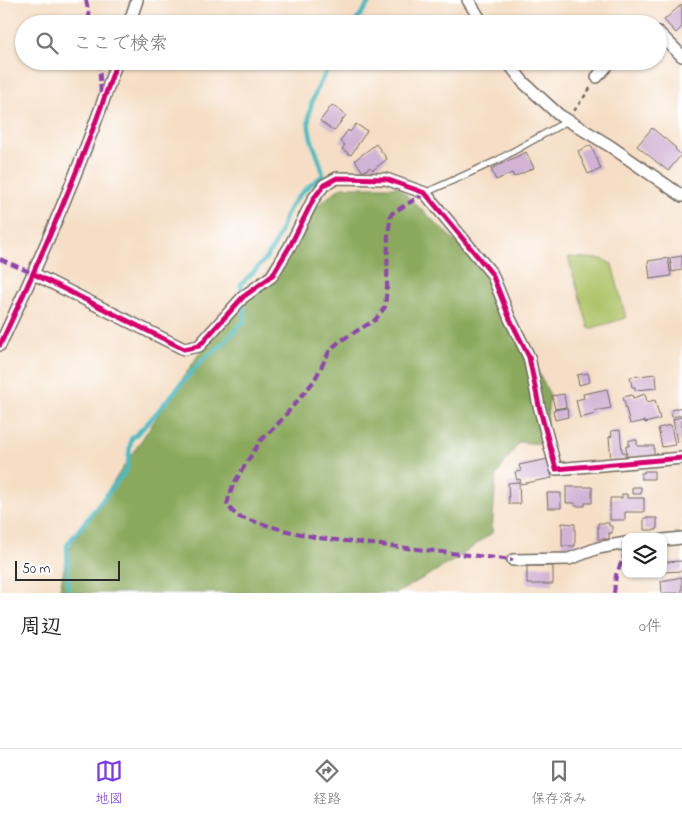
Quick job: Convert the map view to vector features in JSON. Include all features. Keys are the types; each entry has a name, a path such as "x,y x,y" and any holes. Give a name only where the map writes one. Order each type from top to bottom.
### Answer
{"street":[{"path":"132,15 137,0"},
{"path":"468,0 477,15"},
{"path":"667,41 682,56"},
{"path":"0,344 34,274 102,107 114,70"},
{"path":"514,70 523,82 559,115 610,146 682,196"},
{"path":"597,77 603,70"},
{"path":"34,274 184,349 199,346 244,297 272,276 314,198 324,184 337,178 386,179 425,193 492,274 510,319 529,357 556,469 682,458"},
{"path":"667,540 682,538"},
{"path":"513,560 569,559 598,548 622,544"}],"lane":[{"path":"425,193 496,161 569,120"}],"path":[{"path":"569,120 597,77"}],"green space":[{"path":"341,187 398,187 461,247 492,283 550,395 543,444 519,442 496,476 492,533 455,560 397,593 59,593 68,550 199,354 254,293 307,214"},
{"path":"568,257 602,259 612,264 626,318 589,329"}],"building":[{"path":"682,4 682,27 676,33 667,23 667,17"},
{"path":"332,105 346,115 334,131 320,121"},
{"path":"356,124 367,131 351,155 342,149 345,145 340,141 348,130 350,132"},
{"path":"652,128 676,148 681,155 668,171 637,146"},
{"path":"376,144 387,159 373,170 370,167 363,172 355,160"},
{"path":"591,145 601,169 588,174 578,151"},
{"path":"526,152 534,168 514,177 512,173 496,180 491,169"},
{"path":"682,256 682,270 672,272 670,258"},
{"path":"668,258 671,276 650,279 648,261"},
{"path":"588,373 590,382 579,385 577,375"},
{"path":"656,374 657,388 635,390 635,387 632,387 630,377"},
{"path":"607,389 611,408 594,411 595,414 580,418 576,400 584,398 583,394"},
{"path":"564,394 566,407 555,409 552,396"},
{"path":"645,394 647,402 655,400 660,419 630,424 623,397 632,395 633,398"},
{"path":"682,407 682,415 672,417 671,410"},
{"path":"567,408 568,417 555,420 553,410"},
{"path":"682,417 682,441 677,442 673,419"},
{"path":"671,425 675,445 662,447 658,428"},
{"path":"620,430 622,452 625,452 625,459 611,460 609,437 612,436 611,431"},
{"path":"629,440 637,440 637,446 654,446 654,457 627,457 626,446 629,446"},
{"path":"548,459 552,478 521,484 520,479 517,480 515,472 521,471 519,465"},
{"path":"644,471 654,471 654,479 641,479 641,473 644,473"},
{"path":"519,482 520,504 509,504 508,483"},
{"path":"566,487 592,487 592,503 585,503 585,506 575,506 575,503 566,503"},
{"path":"632,487 641,487 641,494 632,494"},
{"path":"547,493 561,493 561,508 548,508"},
{"path":"622,494 627,494 627,498 644,498 644,512 625,512 625,520 610,520 610,498 622,498"},
{"path":"644,518 657,518 657,530 644,530"},
{"path":"562,523 575,524 575,546 562,546"},
{"path":"598,523 609,523 609,526 612,526 612,533 609,533 609,539 598,539"},
{"path":"682,561 682,571 667,572 667,562"},
{"path":"527,566 553,566 553,584 527,584"},
{"path":"682,577 682,593 662,593 661,581"}],"waterway":[{"path":"360,15 371,0"},
{"path":"242,295 241,284 271,251 292,204 309,186 323,175 310,134 309,115 314,96 327,70"},
{"path":"68,593 67,545 127,469 131,439 146,425 202,360 221,346 245,320 243,301"}],"marked path":[{"path":"86,0 89,15"},
{"path":"100,70 101,96"},
{"path":"425,193 391,214 388,234 385,307 375,320 340,341 330,350 314,381 277,425 260,441 233,485 227,504 239,517 319,538 513,560"},
{"path":"0,259 34,274"},
{"path":"614,593 616,575 622,561"}],"cycle path":[{"path":"0,345 63,204 114,70"},
{"path":"34,274 184,349 199,346 243,297 272,276 290,246 314,198 324,185 337,178 386,179 425,193 492,274 510,319 529,357 539,406 556,469 682,458"}]}
